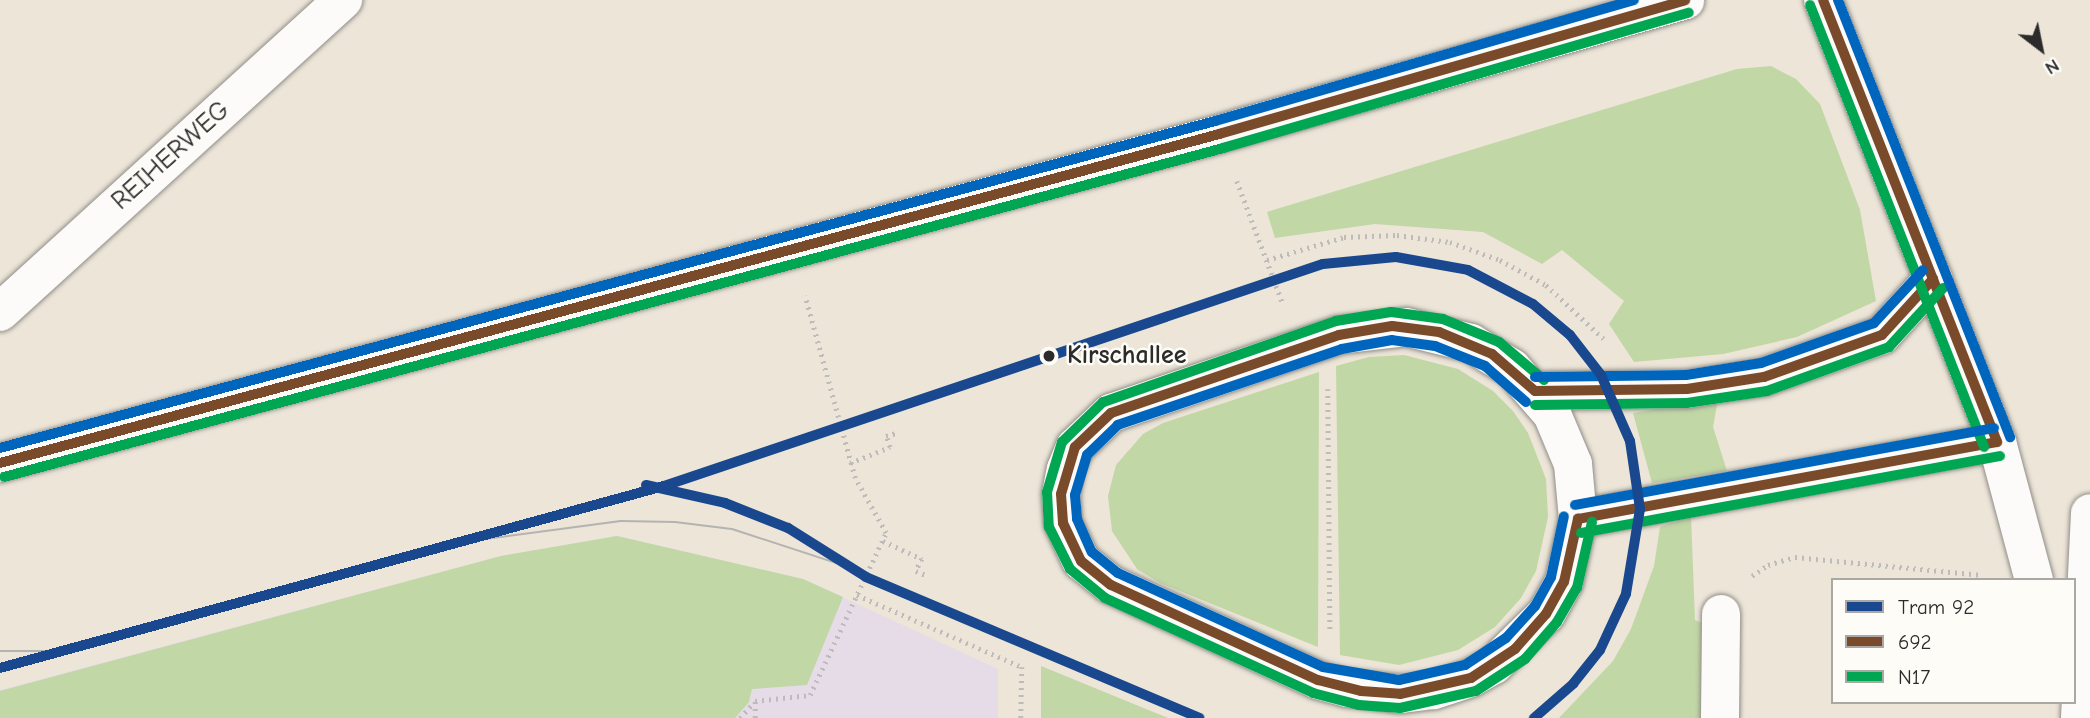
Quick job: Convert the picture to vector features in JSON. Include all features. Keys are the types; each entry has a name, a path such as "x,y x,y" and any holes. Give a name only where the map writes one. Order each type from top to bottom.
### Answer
{"street":[{"name":"REIHERWEG","path":"0,312 343,0"},
{"path":"0,463 1219,134 1685,0"},
{"path":"1823,0 1997,442 2034,577"},
{"path":"1535,391 1687,390 1764,377 1822,360 1882,335 1933,279"},
{"path":"1365,328 1438,332 1492,354 1535,391 1569,451 1578,519 1570,568 1546,614 1494,664 1458,682 1400,694 1318,680 1111,585 1081,561 1070,541 1061,494 1075,447 1111,413 1315,343 1365,328"},
{"path":"1578,519 1997,442"},
{"path":"2078,718 2090,513"},
{"path":"1720,718 1721,614"}],"path":[{"path":"1252,221 1284,308 1296,303 1328,369 1330,652 1318,680"},
{"path":"1267,260 1318,242 1371,235 1424,237 1476,250 1524,272 1567,302 1605,340 1634,391"},
{"path":"740,718 755,701 810,695 886,533 850,463 792,248"},
{"path":"850,463 890,447 886,436 896,433"},
{"path":"883,541 922,559 916,571 926,575"},
{"path":"1721,614 1746,579 1768,565 1795,556 1962,576 2034,577"},
{"path":"857,595 1022,667 1021,718"},
{"path":"755,701 755,718"}],"shaded area":[{"path":"617,536 803,579 998,669 998,718 0,718 0,690 501,556"}],"green space":[{"path":"1771,66 1796,79 1820,104 1860,210 1876,301 1797,337 1723,354 1634,362 1609,324 1624,301 1562,250 1542,264 1483,232 1375,224 1275,238 1267,212 1737,69"},
{"path":"1404,355 1458,369 1493,391 1513,411 1528,433 1546,479 1548,517 1536,571 1521,598 1495,627 1458,650 1399,665 1340,655 1336,366 1369,357"},
{"path":"1319,372 1318,647 1160,583 1137,569 1112,531 1108,496 1116,465 1143,434 1163,423"},
{"path":"1718,399 1713,427 1727,471 1652,483 1633,413"},
{"path":"1691,516 1695,620 1704,624 1704,718 1559,718 1613,661 1631,629 1654,566 1660,527"},
{"path":"617,536 803,579 843,597 807,685 752,689 749,702 735,718 0,718 0,691 501,556"},
{"path":"1041,666 1168,718 1041,718"}],"tram line":[{"name":"92","path":"0,668 664,486 1323,264 1396,257 1468,270 1533,304 1570,335 1601,375 1630,441 1640,509 1626,594 1600,650 1573,684 1534,718"},
{"name":"92","path":"646,485 725,503 788,528 866,577 1199,718"},
{"path":"462,542 621,521 675,522 732,529 848,567"},
{"path":"0,651 64,651"}],"transit line":[{"path":"0,448 1215,121 1634,0"},
{"name":"692","path":"0,463 1219,134 1685,0"},
{"name":"692","path":"1823,0 1997,442"},
{"path":"1838,0 2010,437"},
{"name":"N17","path":"1810,5 1984,447"},
{"name":"N17","path":"4,477 1223,148 1689,13"},
{"path":"1535,377 1686,375 1761,363 1874,323 1923,270"},
{"name":"692","path":"1535,391 1687,389 1764,377 1882,335 1933,279"},
{"name":"N17","path":"1535,405 1687,403 1767,391 1889,347 1943,288"},
{"name":"N17","path":"1544,380 1499,342 1443,319 1391,312 1336,321 1103,402 1062,442 1047,492 1049,527 1070,569 1105,598 1313,693 1359,705 1400,708 1476,691 1525,659 1557,622 1577,588 1592,522"},
{"name":"692","path":"1535,391 1492,354 1439,332 1392,326 1339,335 1111,413 1075,447 1061,494 1063,523 1081,561 1111,585 1318,680 1361,691 1400,694 1471,678 1515,649 1546,614 1564,582 1578,519"},
{"path":"1526,402 1485,366 1435,346 1392,340 1342,349 1118,425 1087,455 1075,495 1077,519 1092,552 1118,573 1323,667 1399,680 1465,665 1506,638 1535,606 1551,577 1564,516"},
{"path":"1575,505 1994,428"},
{"name":"692","path":"1578,519 1997,442"},
{"name":"N17","path":"1581,533 2000,456"}],"place":[{"name":"Kirschallee","path":"1049,356"}]}
